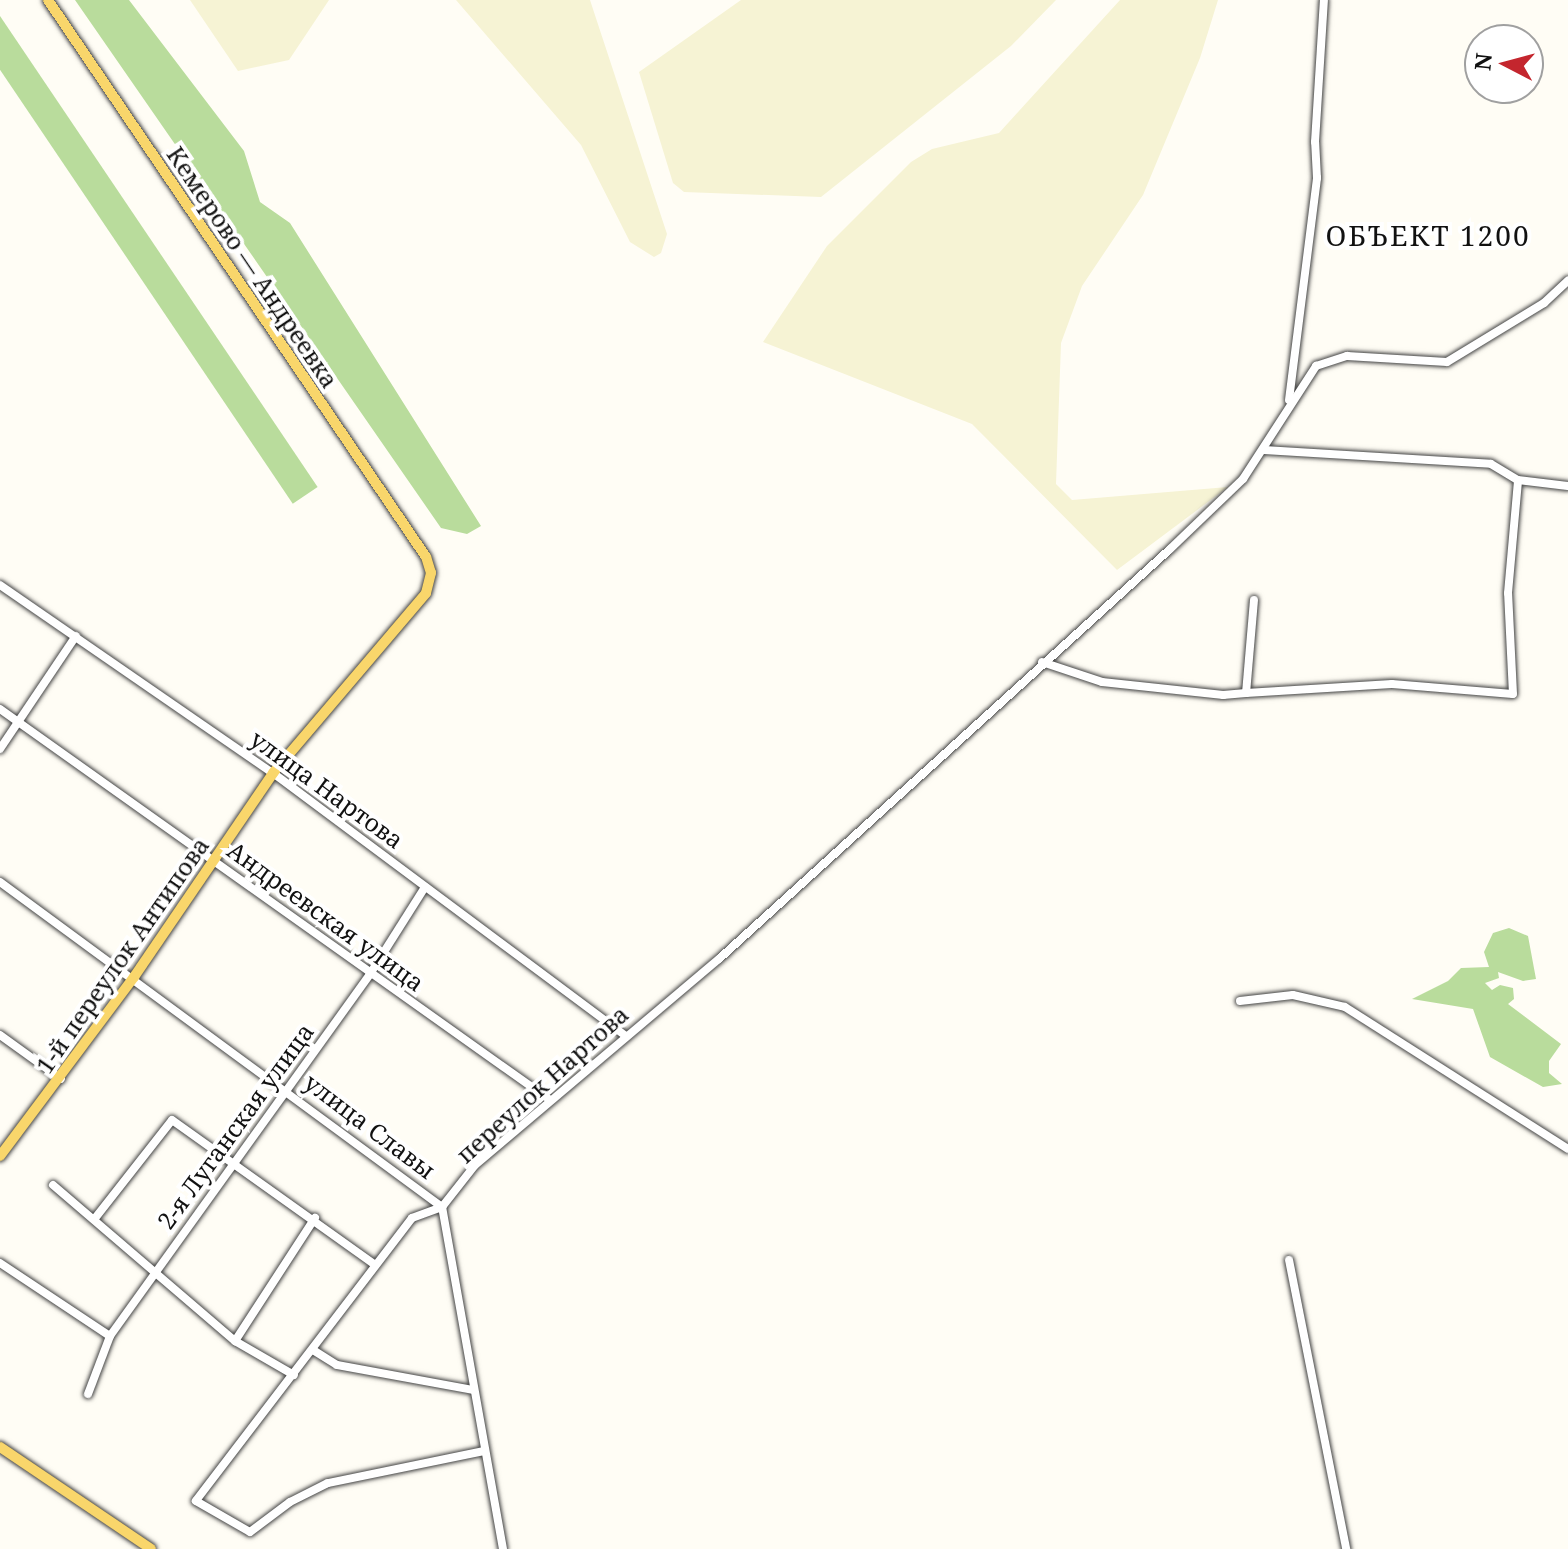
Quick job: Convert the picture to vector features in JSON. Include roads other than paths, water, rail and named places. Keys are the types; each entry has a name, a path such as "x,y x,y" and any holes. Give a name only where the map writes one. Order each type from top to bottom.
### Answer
{"main road":[{"name":"Кемерово — Андреевка","path":"48,0 426,557"},
{"name":"1-й переулок Антипова","path":"0,1156 62,1079 273,773 426,593 431,573 426,557"},
{"path":"0,1447 151,1549"}],"street":[{"path":"1288,405 1317,178 1315,142 1324,0"},
{"path":"1288,405 1316,366 1332,358 1447,362 1544,303 1568,281"},
{"name":"переулок Нартова","path":"442,1207 475,1165 625,1035 719,959 1243,479 1264,450 1288,405"},
{"path":"1264,450 1491,464 1518,480 1568,486"},
{"path":"1042,662 1102,682 1246,693 1392,684 1513,694 1508,593 1518,480"},
{"name":"улица Нартова","path":"0,585 273,773 625,1035"},
{"path":"1246,693 1254,600"},
{"path":"0,749 76,636"},
{"name":"Андреевская улица","path":"0,709 550,1100"},
{"name":"улица Славы","path":"0,882 286,1087 442,1207"},
{"name":"2-я Луганская улица","path":"88,1394 110,1336 370,974 425,887"},
{"path":"1240,1001 1293,995 1345,1007 1568,1149"},
{"path":"0,1035 62,1079"},
{"path":"96,1217 172,1120 234,1160 374,1264"},
{"path":"53,1185 157,1269 235,1341 294,1375"},
{"path":"484,1451 328,1483 290,1502 250,1532 196,1501 412,1218 442,1207 503,1549"},
{"path":"235,1341 315,1218"},
{"path":"1289,1260 1346,1549"},
{"path":"0,1263 110,1336"},
{"path":"313,1350 337,1365 473,1390"}],"district":[{"name":"ОБЪЕКТ 1200","path":"1428,235"}]}
